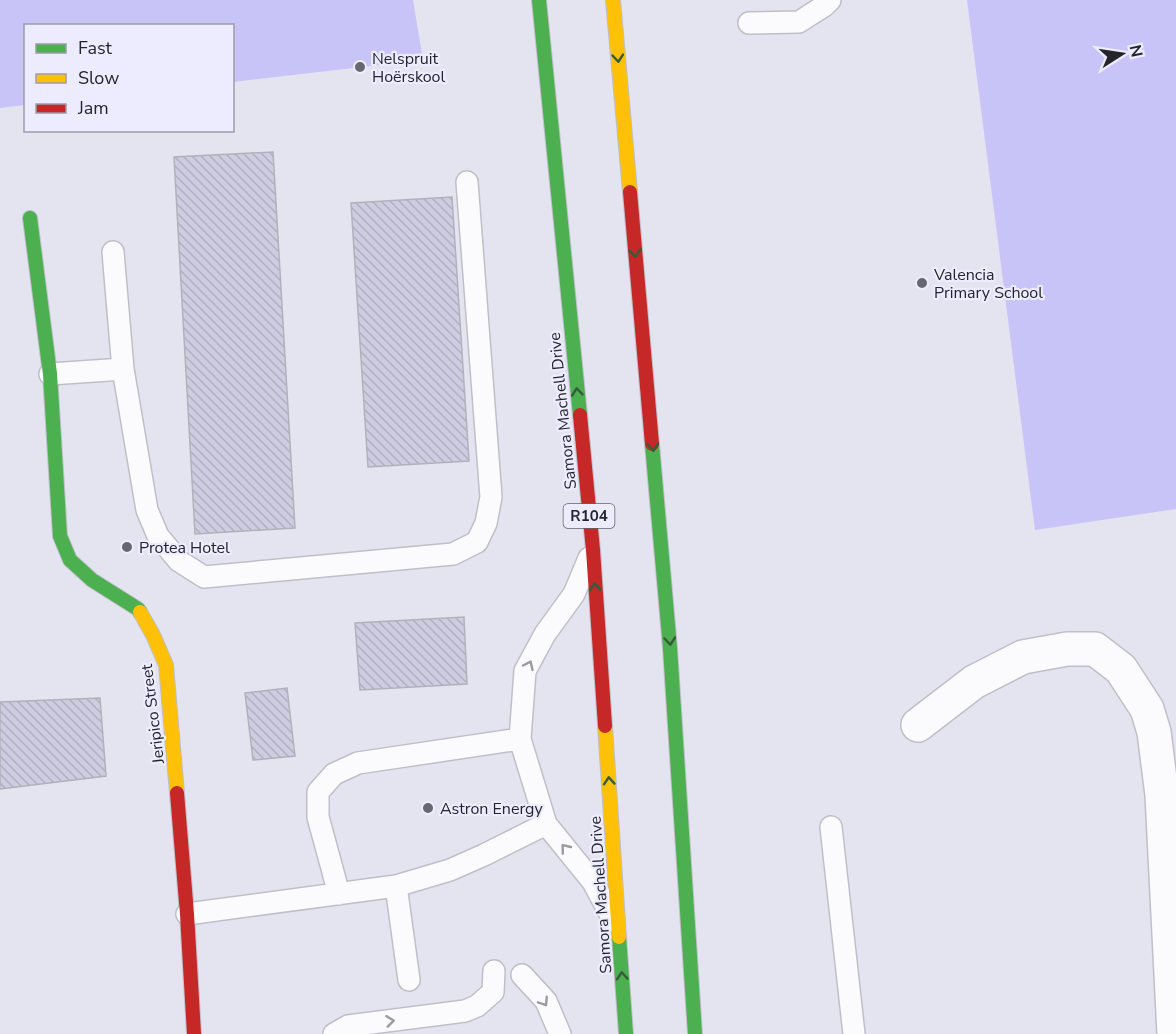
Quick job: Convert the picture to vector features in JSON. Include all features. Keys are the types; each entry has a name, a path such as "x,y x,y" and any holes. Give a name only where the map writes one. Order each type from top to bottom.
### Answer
{"main road":[{"name":"Samora Machell Drive","path":"539,0 593,550 626,1034"},
{"path":"613,0 670,648 695,1034"},
{"name":"Jeripico Street","path":"30,218 50,374 60,536 70,560 92,580 138,609 166,665 187,914 194,1034"}],"street":[{"path":"918,725 974,682 1023,657 1067,649 1095,649 1121,669 1147,709 1154,732 1162,795 1174,1034"}],"lane":[{"path":"749,23 799,22 830,0"},
{"path":"113,252 123,369 147,510 158,536 179,561 204,577 453,554 477,542 486,523 491,497 467,182"},
{"path":"50,374 123,369"},
{"path":"593,550 574,594 545,634 525,671 520,739 546,824 593,882 620,932"},
{"path":"339,894 318,817 318,792 334,774 358,763 520,739"},
{"path":"187,914 396,886 450,870 546,824"},
{"path":"831,827 854,1034"},
{"path":"396,886 409,980"},
{"path":"334,1034 348,1026 465,1011 477,1006 493,992 495,970"},
{"path":"522,975 546,1001 560,1034"}],"shaded area":[{"path":"0,0 413,0 423,60 234,82 234,24 24,24 24,105 0,108"},
{"path":"967,0 1176,0 1176,509 1035,530"}],"building":[{"path":"273,152 295,528 195,534 174,157"},
{"path":"452,197 469,461 368,467 351,203"},
{"path":"464,617 467,684 360,690 355,623"},
{"path":"287,688 295,756 253,760 245,693"},
{"path":"100,698 106,776 0,789 0,702"}],"traffic: fast":[{"path":"539,0 580,415"},
{"path":"30,218 50,374 60,536 70,560 92,580 140,612"},
{"path":"652,444 670,648 695,1034"},
{"path":"619,937 626,1034"}],"traffic: slow":[{"path":"613,0 630,192"},
{"path":"140,612 166,665 177,793"},
{"path":"605,726 619,937"}],"traffic: jam":[{"path":"630,192 652,444"},
{"path":"580,415 593,550 605,726"},
{"path":"177,793 194,1034"}],"place":[{"name":"Nelspruit Hoërskool","path":"360,67"},
{"name":"Valencia Primary School","path":"922,283"},
{"name":"Protea Hotel","path":"127,547"},
{"name":"Astron Energy","path":"428,808"}]}
